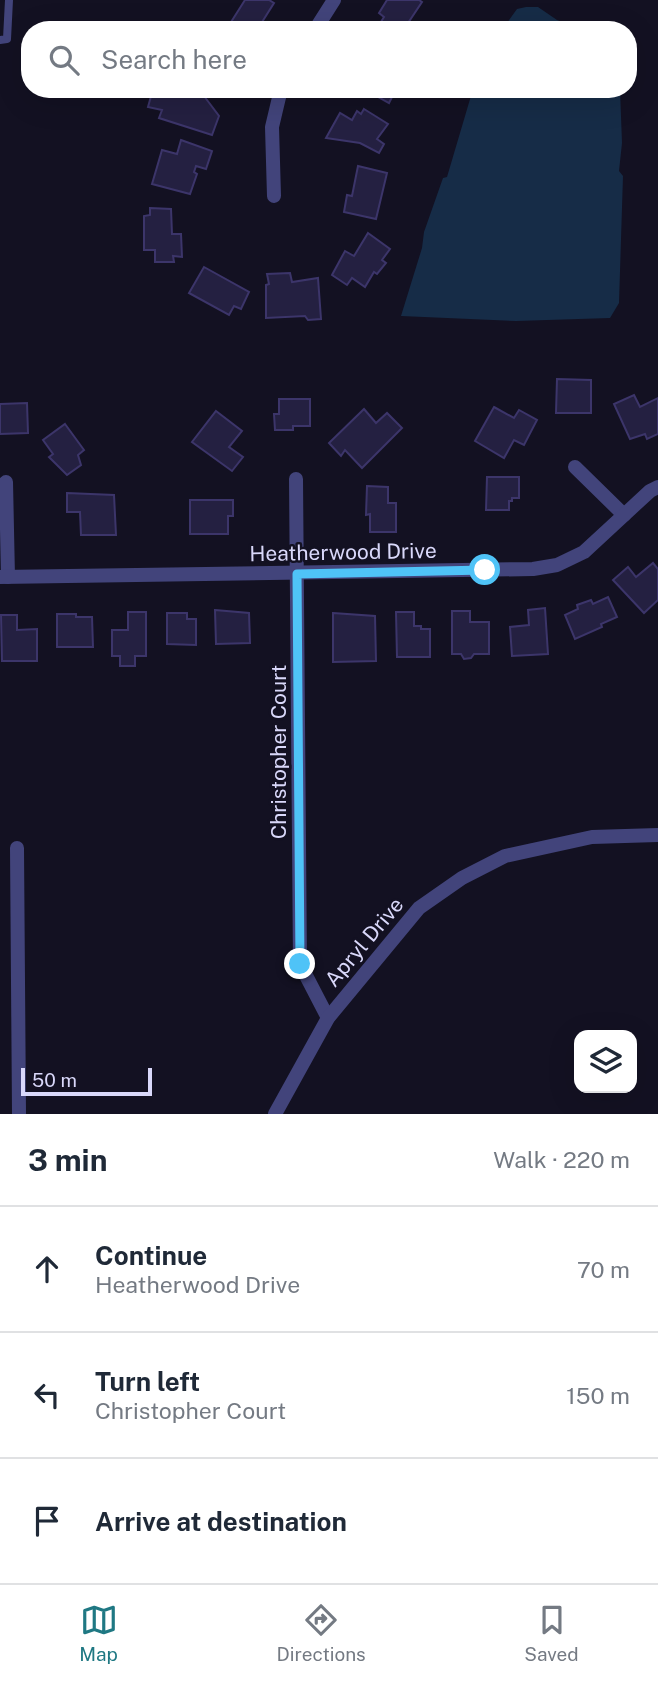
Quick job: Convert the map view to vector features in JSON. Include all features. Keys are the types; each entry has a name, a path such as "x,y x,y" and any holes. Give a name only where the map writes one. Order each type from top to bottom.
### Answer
{"street":[{"path":"321,21 334,0"},
{"path":"274,196 272,127 279,98"},
{"path":"575,467 624,516"},
{"name":"Christopher Court","path":"296,480 300,964 328,1018"},
{"path":"4,577 6,482"},
{"name":"Heatherwood Drive","path":"4,577 297,574 521,569 557,565 584,552 650,491 658,487"},
{"name":"Apryl Drive","path":"275,1114 328,1018 419,908 462,878 505,856 592,837 658,835"},
{"path":"17,848 19,1114"}],"lane":[{"path":"0,40 7,38 6,4"}],"water":[{"path":"538,7 560,21 508,21 517,9"},
{"path":"470,98 620,98 622,143 619,171 623,176 619,303 610,318 516,321 401,316 422,248 424,232 443,178 447,177"}],"building":[{"path":"245,0 269,0 274,3 263,21 232,21"},
{"path":"387,0 422,2 409,21 382,21 384,17 379,13"},
{"path":"150,98 206,98 219,116 212,135 159,118 162,110 148,107"},
{"path":"364,109 388,124 377,139 384,144 379,153 360,143 326,138 340,113 352,120 357,111 361,114"},
{"path":"181,140 212,151 206,169 196,166 194,172 197,174 190,194 152,184 162,150 177,154"},
{"path":"358,166 387,173 376,219 344,212 347,195 352,196"},
{"path":"150,208 171,209 172,234 181,234 182,257 173,256 174,262 155,262 155,250 144,250 144,216 150,215"},
{"path":"368,233 390,249 382,260 386,263 377,274 374,272 365,287 352,278 347,285 332,275 345,251 354,256"},
{"path":"204,267 249,292 241,309 234,306 229,315 189,293"},
{"path":"290,273 292,282 318,278 321,319 308,320 305,316 266,318 266,285 269,284 267,274"},
{"path":"557,379 591,380 591,413 556,413"},
{"path":"634,395 640,407 658,398 658,434 647,439 645,434 630,439 614,404"},
{"path":"279,399 310,399 310,426 275,430 274,414 279,414"},
{"path":"27,403 28,433 0,434 0,404"},
{"path":"494,407 514,418 519,410 537,420 524,445 514,440 504,458 475,441"},
{"path":"364,409 376,423 387,413 402,428 362,468 345,450 341,456 329,443"},
{"path":"216,411 242,431 229,447 243,457 232,471 192,442"},
{"path":"65,424 84,450 78,455 81,465 67,475 49,457 53,454 43,440"},
{"path":"487,477 519,477 519,498 509,501 509,510 486,510"},
{"path":"367,486 388,487 388,503 396,503 396,532 370,532 370,514 366,515"},
{"path":"67,493 114,495 116,535 81,535 80,512 67,512"},
{"path":"190,500 233,500 233,516 228,516 228,534 190,534"},
{"path":"653,563 658,569 658,600 644,613 613,580 628,567 636,577"},
{"path":"608,597 617,617 575,639 565,615 578,609 577,605 591,600 593,604"},
{"path":"545,608 548,654 512,656 510,627 529,625 528,610"},
{"path":"215,610 249,613 250,643 216,644"},
{"path":"452,611 470,611 470,622 489,622 489,654 474,654 471,658 464,659 461,654 452,654"},
{"path":"128,612 146,612 146,656 135,656 135,666 120,666 120,656 112,656 112,630 128,630"},
{"path":"396,612 414,612 414,626 430,629 430,657 397,657"},
{"path":"167,613 187,613 187,619 196,619 196,645 167,644"},
{"path":"333,613 375,616 376,661 333,662"},
{"path":"57,614 92,617 93,647 57,647"},
{"path":"1,615 17,615 17,630 37,629 37,661 2,661"}],"route":[{"path":"300,964 297,574 485,570"}]}
